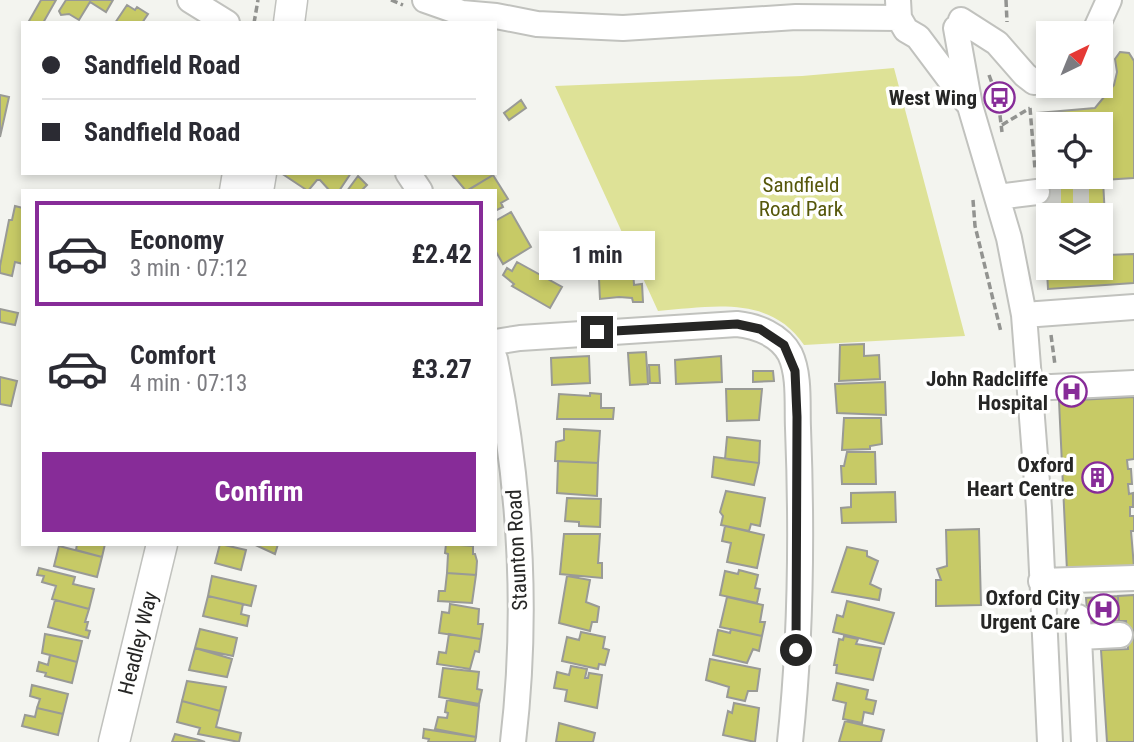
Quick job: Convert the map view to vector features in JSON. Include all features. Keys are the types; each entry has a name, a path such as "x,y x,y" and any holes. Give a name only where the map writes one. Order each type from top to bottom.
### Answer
{"main road":[{"path":"268,21 272,0"},
{"path":"289,21 292,0"},
{"name":"Headley Way","path":"114,742 162,546"}],"street":[{"path":"190,0 224,21"},
{"path":"425,0 462,13 537,24 624,28 899,9 906,30 918,37 970,106"},
{"path":"464,0 496,16"},
{"path":"796,17 859,0"},
{"path":"1099,21 1109,0"},
{"path":"918,37 939,39 963,12"},
{"path":"963,12 998,43 1025,75 1036,82"},
{"path":"963,12 970,106 986,196 1035,314 1031,388 1051,742"},
{"path":"986,196 1036,181"},
{"path":"1035,314 1134,307"},
{"path":"497,342 737,324 760,329 784,345 795,371 798,440 797,595 790,742"},
{"name":"Staunton Road","path":"497,372 513,472 520,573 519,671 513,742"},
{"path":"1031,388 1134,383"},
{"path":"1041,581 1134,578"},
{"path":"1084,742 1079,627 1120,635"}],"path":[{"path":"254,21 258,0"},
{"path":"1002,125 1030,108 1036,181"},
{"path":"986,196 972,206 1002,336"},
{"path":"1035,314 1056,375"}],"green space":[{"name":"Sandfield Road Park","path":"894,68 965,336 804,345 790,329 757,311 738,307 698,307 658,311 555,86 802,76"}],"building":[{"path":"41,0 56,0 44,21 29,21"},
{"path":"66,0 113,0 106,12 90,2 79,20 69,14 61,15 59,11"},
{"path":"127,5 135,10 137,7 148,14 143,21 116,21"},
{"path":"1120,52 1129,53 1134,61 1134,178 1113,179 1113,112 1049,112 1095,108 1103,98 1113,98 1117,72 1115,59"},
{"path":"0,95 9,97 0,137"},
{"path":"521,100 526,108 509,120 504,113"},
{"path":"284,175 350,175 340,189 328,189 317,180 310,189 305,189"},
{"path":"453,175 493,175 469,189 464,189"},
{"path":"493,175 508,199 501,203 503,207 497,210 497,189 470,189"},
{"path":"358,176 367,185 363,189 348,189"},
{"path":"1042,189 1103,189 1104,203 1043,203"},
{"path":"15,206 21,208 21,264 15,262 12,276 0,273 0,266 9,220 12,220"},
{"path":"511,212 531,247 503,264 497,254 497,220"},
{"path":"1134,254 1134,283 1048,289 1047,280 1113,280 1113,255"},
{"path":"517,262 562,287 550,308 512,286 514,284 503,275 507,268 512,271"},
{"path":"633,269 634,285 642,284 643,302 619,297 600,299 599,279 608,278 608,270"},
{"path":"0,309 18,313 15,325 0,322"},
{"path":"864,344 864,356 879,355 880,379 839,381 840,345"},
{"path":"646,352 648,384 630,385 628,353"},
{"path":"589,356 590,383 552,385 551,358"},
{"path":"721,356 722,382 676,384 675,360"},
{"path":"649,365 659,365 660,383 650,383"},
{"path":"753,371 773,371 774,381 753,382"},
{"path":"0,377 17,381 11,406 0,404"},
{"path":"885,382 886,415 837,413 835,384"},
{"path":"726,389 762,389 759,420 727,421"},
{"path":"590,393 601,394 601,408 614,408 613,419 557,419 559,394 590,396"},
{"name":"Oxford Heart Centre","path":"1134,397 1134,459 1127,460 1132,484 1128,484 1129,494 1133,493 1130,516 1134,516 1134,531 1131,531 1134,567 1067,571 1059,401"},
{"path":"844,418 881,418 882,444 870,446 870,449 842,450"},
{"path":"564,429 600,431 598,463 555,461 556,442 564,440"},
{"path":"727,437 760,441 759,463 725,459"},
{"path":"847,452 875,452 876,484 842,484 841,466 844,466"},
{"path":"714,457 759,463 754,485 712,477"},
{"path":"558,461 598,463 597,496 557,493"},
{"path":"726,491 765,498 760,526 751,524 749,531 721,525 723,516 720,512"},
{"path":"895,492 896,522 842,523 841,508 851,507 851,493"},
{"path":"567,498 601,499 600,527 579,526 579,522 565,521"},
{"path":"725,526 764,535 757,568 727,562 731,543 722,541"},
{"path":"979,529 981,605 936,606 936,580 941,580 937,569 947,566 946,530"},
{"path":"564,534 600,534 598,563 602,563 602,578 560,574"},
{"path":"59,546 102,557 97,577 54,566"},
{"path":"77,546 105,546 102,557 76,550"},
{"path":"219,546 246,550 241,570 215,563"},
{"path":"257,546 277,546 275,554"},
{"path":"446,546 473,546 477,561 476,575 447,573 448,554 445,553"},
{"path":"847,547 867,551 867,556 878,561 870,584 881,589 879,600 832,592"},
{"path":"39,568 75,577 73,584 94,589 89,609 52,599 56,586 42,582 44,576 37,575"},
{"path":"739,570 758,575 755,588 760,589 757,603 720,595 725,571 738,574"},
{"path":"447,573 476,575 472,603 438,601 439,591 445,591"},
{"path":"212,576 256,586 251,606 208,596"},
{"path":"567,576 590,580 586,602 599,607 597,622 592,622 590,631 559,623"},
{"path":"1134,595 1134,742 1107,742 1101,650 1128,649 1126,621 1119,621 1118,596"},
{"path":"208,596 243,604 241,614 249,616 247,626 203,616"},
{"name":"Oxford City Urgent Care","path":"1118,596 1119,621 1088,623 1086,598"},
{"path":"727,597 763,605 760,622 765,622 762,636 720,627"},
{"path":"55,600 89,609 85,622 88,622 86,630 90,631 88,638 48,627"},
{"path":"847,601 894,613 884,644 833,632 837,615 843,617"},
{"path":"450,604 479,609 478,624 483,624 481,639 439,633 442,612 449,613"},
{"path":"200,629 237,638 233,656 195,648"},
{"path":"731,629 762,636 759,651 753,649 747,663 713,655 718,630 730,633"},
{"path":"581,632 605,637 603,648 609,650 605,665 599,664 598,669 562,661 567,637 579,640"},
{"path":"45,634 82,641 77,662 42,653"},
{"path":"449,634 481,639 479,652 475,651 470,669 437,664 439,652 446,653"},
{"path":"844,636 858,639 856,644 881,648 873,680 836,673 837,665 834,665 839,639 843,640"},
{"path":"195,648 232,659 227,677 189,670"},
{"path":"50,655 77,662 72,683 45,676 46,673 37,671 39,662 48,665"},
{"path":"710,659 760,669 757,691 748,691 745,701 727,697 729,687 706,680"},
{"path":"571,666 587,669 585,678 588,678 589,673 602,675 597,708 565,701 567,690 554,688 557,672 569,675"},
{"path":"443,668 479,672 477,689 482,690 479,704 439,697"},
{"path":"187,681 226,687 220,711 182,701"},
{"path":"837,683 868,690 866,699 876,701 873,714 864,712 862,723 843,719 846,703 833,700"},
{"path":"32,685 68,694 63,714 37,708 40,699 30,696"},
{"path":"447,700 479,706 476,737 435,729 438,717 447,718"},
{"path":"182,701 220,711 216,727 241,733 239,742 198,734 200,728 177,722"},
{"path":"734,703 759,708 755,742 723,735 728,711 732,713"},
{"path":"37,708 63,714 58,735 22,726 25,715 35,717"},
{"path":"845,721 884,730 881,742 839,742"},
{"path":"559,723 595,733 593,742 556,742"},
{"path":"424,729 476,737 475,742 428,742 429,739 423,738"},
{"path":"175,734 199,740 205,742 172,742"}],"tunnel":[{"path":"1037,192 1089,192"}],"place":[{"name":"West Wing","path":"1000,98"},
{"name":"John Radcliffe Hospital","path":"1071,391"},
{"name":"Oxford Heart Centre","path":"1097,477"},
{"name":"Oxford City Urgent Care","path":"1103,610"}],"route":[{"path":"597,332 737,324 760,329 784,345 795,371 798,440 796,650"}]}
